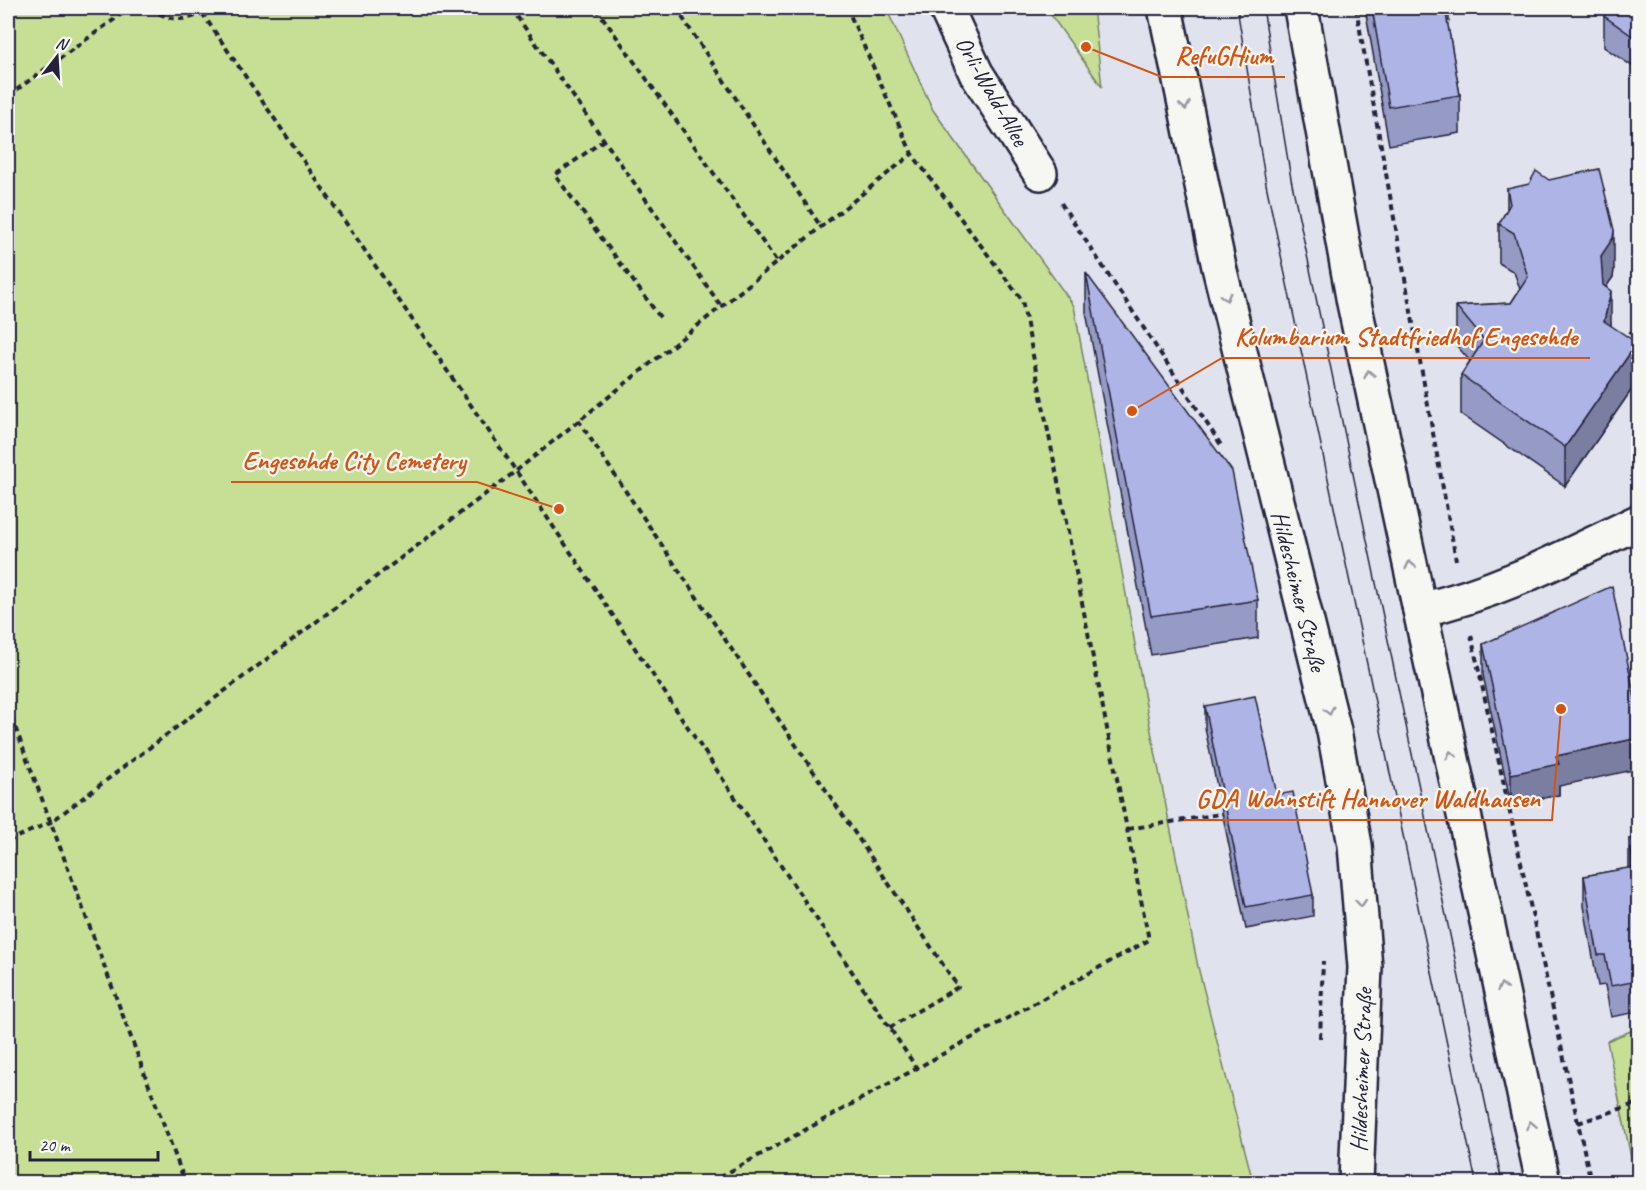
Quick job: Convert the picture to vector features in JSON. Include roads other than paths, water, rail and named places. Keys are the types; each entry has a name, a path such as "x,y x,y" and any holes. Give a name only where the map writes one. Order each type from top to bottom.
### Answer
{"main road":[{"name":"Orli-Wald-Allee","path":"946,8 976,73 1040,173"},
{"name":"Hildesheimer Straße","path":"1165,8 1219,267 1334,731 1354,833 1365,967 1356,1182"},
{"path":"1301,8 1354,303 1543,1182"},
{"path":"1420,610 1464,601 1518,580 1638,522"}],"tram line":[{"path":"1237,8 1266,184 1476,1182"},
{"path":"1263,8 1291,179 1502,1182"}],"place":[{"name":"RefuGHium","path":"1086,47"},
{"name":"Kolumbarium Stadtfriedhof Engesohde","path":"1132,411"},
{"name":"Engesohde City Cemetery","path":"559,509"},
{"name":"GDA Wohnstift Hannover Waldhausen","path":"1561,709"}]}
